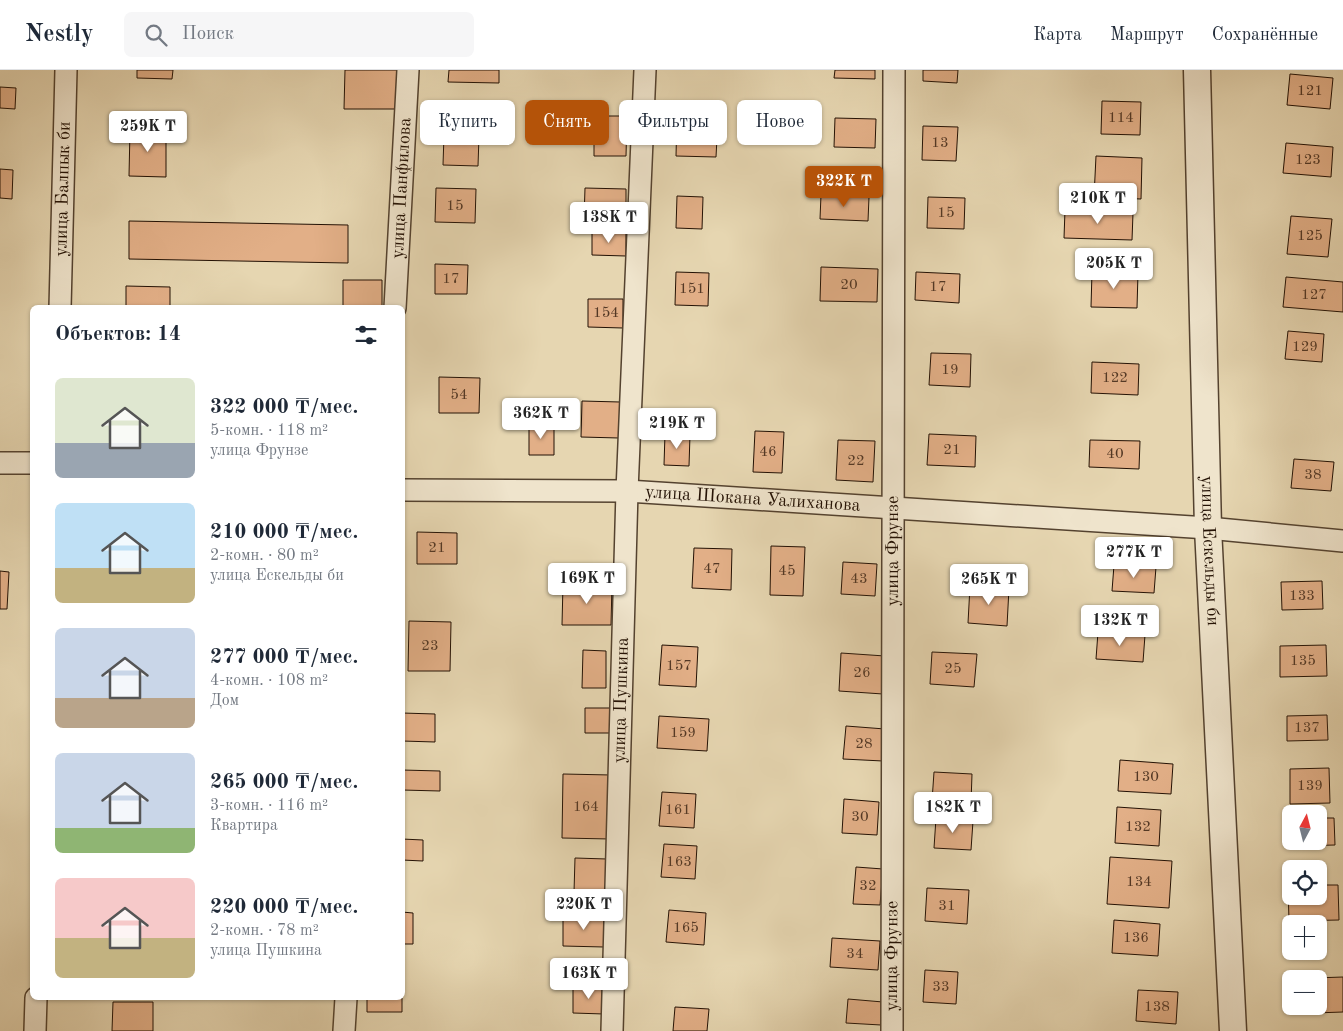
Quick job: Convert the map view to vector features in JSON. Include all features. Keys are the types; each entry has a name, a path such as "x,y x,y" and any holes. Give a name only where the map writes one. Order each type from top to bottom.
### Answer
{"street":[{"name":"улица Балпык би","path":"60,305 66,70"},
{"name":"улица Панфилова","path":"395,305 408,70"},
{"name":"улица Пушкина","path":"612,1031 627,491 645,70"},
{"name":"улица Фрунзе","path":"892,1031 894,70"},
{"name":"улица Ескельды би","path":"1197,70 1208,528 1233,1031"},
{"path":"0,463 30,463"},
{"name":"улица Шокана Уалиханова","path":"405,490 627,491 1208,528 1343,540"},
{"path":"35,1031 36,1000"},
{"path":"344,1031 346,1000"}],"building":[{"path":"137,70 173,70 172,79 137,78"},
{"path":"345,70 397,70 396,109 344,109"},
{"path":"449,70 499,70 499,83 448,82"},
{"path":"835,70 875,70 875,79 834,78"},
{"path":"923,70 958,70 957,83 923,81"},
{"path":"1290,74 1333,78 1330,109 1287,105"},
{"path":"0,87 16,88 15,109 0,108"},
{"path":"1102,101 1141,102 1140,135 1101,134"},
{"path":"609,116 619,116 619,145 626,145 626,156 594,156 594,145 609,145"},
{"path":"835,118 876,119 875,148 834,147"},
{"path":"923,126 958,127 956,161 922,160"},
{"path":"130,130 166,130 166,177 129,176"},
{"path":"1286,143 1333,147 1331,177 1283,173"},
{"path":"444,145 479,145 478,166 443,165"},
{"path":"676,145 717,145 716,157 676,156"},
{"path":"1096,156 1142,158 1141,199 1094,197"},
{"path":"0,169 13,170 12,199 0,198"},
{"path":"436,188 476,189 475,223 435,222"},
{"path":"585,188 626,189 626,221 584,220"},
{"path":"821,195 869,197 868,221 820,219"},
{"path":"677,196 703,197 702,229 676,228"},
{"path":"928,197 965,198 964,229 927,228"},
{"path":"1065,210 1133,213 1132,240 1064,238"},
{"path":"1291,216 1332,219 1328,257 1287,254"},
{"path":"129,221 348,225 348,263 129,259"},
{"path":"592,232 626,233 626,256 592,255"},
{"path":"435,264 468,265 467,294 435,294"},
{"path":"821,267 878,269 877,302 820,301"},
{"path":"676,272 709,273 708,306 675,305"},
{"path":"916,272 960,274 959,303 915,300"},
{"path":"1092,272 1138,273 1137,308 1091,307"},
{"path":"1286,277 1343,282 1343,312 1283,307"},
{"path":"343,280 382,280 382,305 343,305"},
{"path":"126,286 170,287 170,305 126,305"},
{"path":"588,299 623,299 623,328 588,327"},
{"path":"1288,331 1324,334 1322,362 1285,359"},
{"path":"931,353 971,354 970,387 929,385"},
{"path":"1092,362 1139,364 1138,395 1091,393"},
{"path":"439,377 480,378 479,413 439,413"},
{"path":"582,401 620,402 619,438 581,437"},
{"path":"529,425 554,426 554,455 529,455"},
{"path":"755,431 784,432 782,473 753,472"},
{"path":"665,434 690,435 689,466 664,465"},
{"path":"929,434 976,436 975,467 927,465"},
{"path":"838,440 875,441 873,482 836,480"},
{"path":"1090,440 1140,441 1139,469 1089,467"},
{"path":"1294,459 1334,462 1331,491 1291,488"},
{"path":"417,532 457,533 457,564 417,564"},
{"path":"771,546 805,547 803,596 770,595"},
{"path":"694,548 732,549 731,590 692,588"},
{"path":"843,562 877,564 875,596 841,594"},
{"path":"1114,565 1156,567 1154,593 1112,591"},
{"path":"0,571 9,572 7,609 0,609"},
{"path":"1322,581 1323,609 1282,610 1281,582"},
{"path":"563,584 612,585 611,625 562,625"},
{"path":"970,586 1009,588 1007,626 968,623"},
{"path":"409,621 451,622 450,671 408,671"},
{"path":"1098,632 1145,635 1143,662 1096,659"},
{"path":"662,645 698,647 696,687 659,685"},
{"path":"1326,645 1327,676 1280,677 1280,646"},
{"path":"583,650 606,651 606,688 582,688"},
{"path":"932,652 977,654 974,687 930,684"},
{"path":"841,653 885,656 883,694 839,691"},
{"path":"585,708 613,708 613,733 585,733"},
{"path":"405,713 435,714 435,742 405,741"},
{"path":"1327,715 1328,740 1287,741 1287,716"},
{"path":"659,716 709,719 707,751 657,748"},
{"path":"846,726 885,729 883,761 843,759"},
{"path":"1120,760 1173,764 1171,794 1118,791"},
{"path":"1329,768 1330,803 1290,804 1290,769"},
{"path":"405,770 440,771 440,791 405,790"},
{"path":"934,772 972,774 971,803 932,801"},
{"path":"563,774 611,775 610,839 562,838"},
{"path":"662,792 696,794 694,828 659,826"},
{"path":"844,799 879,802 877,835 842,833"},
{"path":"1117,807 1161,810 1159,846 1115,843"},
{"path":"936,818 973,821 971,850 934,848"},
{"path":"1328,818 1334,818 1335,845 1328,845"},
{"path":"405,839 423,840 423,861 405,860"},
{"path":"664,844 697,846 695,879 661,877"},
{"path":"1110,857 1172,861 1169,908 1107,904"},
{"path":"575,858 607,859 607,892 574,892"},
{"path":"856,867 883,869 880,905 853,904"},
{"path":"1327,885 1338,885 1339,920 1327,920 1327,915 1289,915 1289,905 1327,905"},
{"path":"927,888 969,890 967,924 925,921"},
{"path":"669,910 706,913 704,945 666,942"},
{"path":"405,912 413,913 413,944 405,944"},
{"path":"563,914 604,915 604,947 563,946"},
{"path":"1114,920 1160,924 1158,956 1112,953"},
{"path":"832,938 880,941 878,970 830,967"},
{"path":"925,970 958,972 956,1004 923,1002"},
{"path":"1343,977 1343,1012 1327,1013 1327,978"},
{"path":"573,987 604,987 604,1014 573,1013"},
{"path":"1138,990 1178,992 1176,1024 1136,1021"},
{"path":"848,999 883,1002 881,1025 846,1023"},
{"path":"367,1000 402,1000 402,1012 367,1012"},
{"path":"113,1002 153,1002 153,1031 112,1031"},
{"path":"675,1007 709,1009 707,1031 673,1031"}]}
